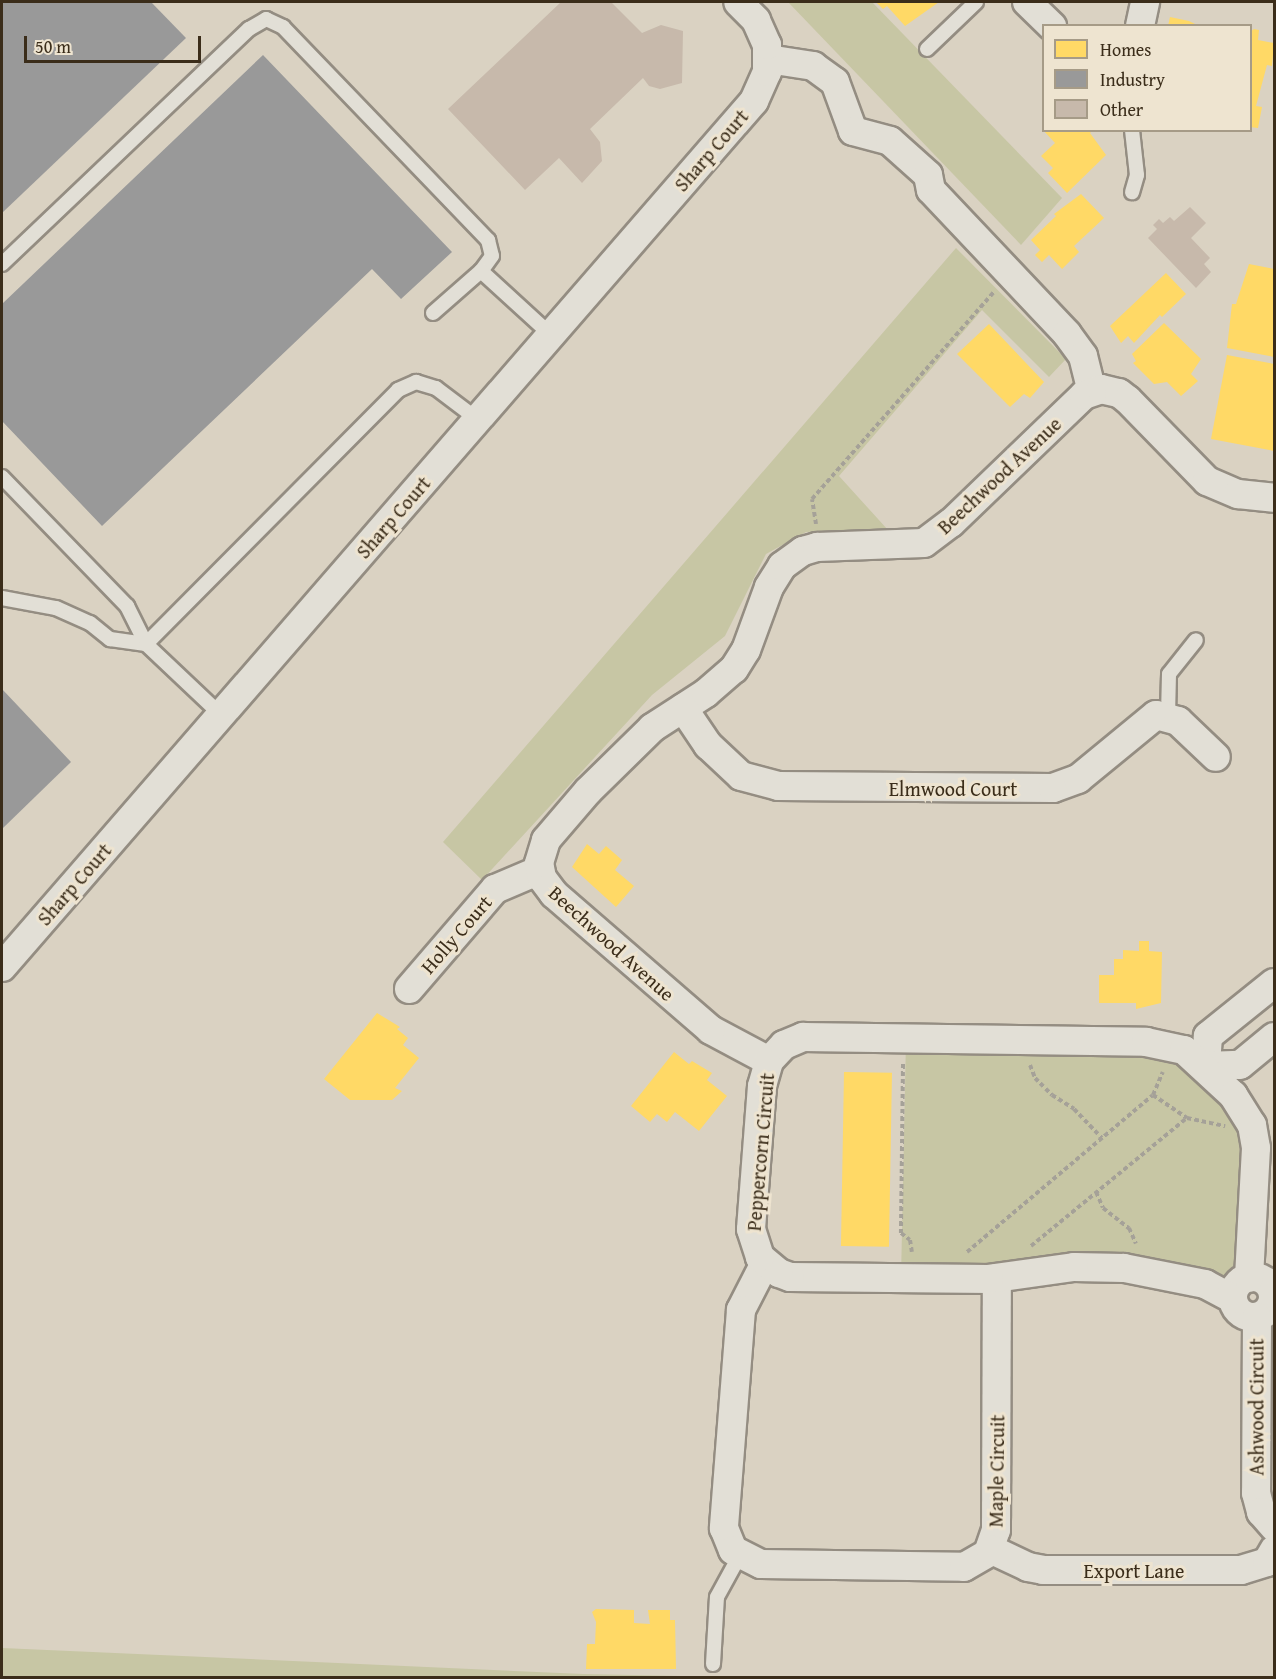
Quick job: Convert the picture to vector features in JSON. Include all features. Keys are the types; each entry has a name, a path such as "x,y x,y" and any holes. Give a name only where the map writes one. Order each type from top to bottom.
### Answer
{"street":[{"path":"738,2 761,30 768,59 813,66 835,82 853,131 890,141 928,175 931,190 1073,342 1083,356 1092,391 1110,390 1128,400 1207,481 1238,494 1275,498"},
{"path":"1028,2 1050,24"},
{"path":"1140,24 1145,2"},
{"name":"Sharp Court","path":"2,967 754,101 764,84 768,59"},
{"name":"Beechwood Avenue","path":"769,1061 711,1030 554,894 540,870 546,840 588,791 652,728 683,708 734,669 746,650 775,575 792,557 825,546 924,543 1092,391"},
{"name":"Elmwood Court","path":"683,708 708,745 741,776 778,786 1053,788 1078,779 1147,719 1168,715"},
{"path":"1168,715 1216,757"},
{"name":"Holly Court","path":"409,989 495,889 540,870"},
{"path":"1275,983 1208,1036 1206,1066 1240,1065 1275,1038"},
{"name":"Peppercorn Circuit","path":"765,1263 755,1248 751,1229 762,1086 769,1061 784,1046 803,1037 1167,1044 1191,1054 1206,1066 1242,1106 1250,1120 1256,1148 1241,1289"},
{"path":"740,1555 724,1528 741,1310 765,1263 790,1277 997,1278 1074,1267 1124,1268 1241,1289 1241,1314 1268,1304"},
{"name":"Maple Circuit","path":"740,1555 761,1564 963,1567 980,1560 990,1549 996,1530 997,1278"},
{"name":"Ashwood Circuit","path":"1268,1304 1256,1493 1261,1512 1275,1527"},
{"name":"Export Lane","path":"990,1549 1028,1568 1043,1570 1241,1570 1267,1562 1275,1550"}],"lane":[{"path":"927,49 976,2"},
{"path":"2,264 249,29 266,19 283,27 488,240 492,256 481,271 433,313"},
{"path":"1132,132 1137,175 1132,192"},
{"path":"481,271 551,334"},
{"path":"146,644 398,390 416,381 436,388 477,419"},
{"path":"2,477 127,606 146,644 221,715"},
{"path":"2,598 56,608 90,623 110,639 146,644"},
{"path":"1168,715 1169,674 1196,640"},
{"path":"713,1664 717,1597 740,1555"}],"path":[{"path":"817,531 812,499 970,314 997,289"},
{"path":"1030,1041 1029,1064 1035,1078 1062,1104 1084,1118 1102,1138"},
{"path":"958,1260 1154,1095 1167,1044"},
{"path":"884,1278 896,1267 914,1261 910,1240 900,1233 904,1065 897,1056"},
{"path":"1154,1095 1187,1118 1216,1127 1250,1120"},
{"path":"1022,1254 1187,1118"},
{"path":"1096,1192 1109,1215 1129,1228 1136,1247"}],"green space":[{"path":"788,2 872,2 1062,198 1021,245"},
{"path":"956,248 1066,359 1049,377 982,310 839,476 888,530 806,532 766,554 725,636 652,695 482,880 443,842"},
{"path":"906,1039 1164,1043 1247,1112 1237,1285 901,1278"},
{"path":"2,1648 583,1674 731,1677 2,1678"}],"building: Homes":[{"path":"876,2 939,2 905,26 887,6 883,9"},
{"path":"1170,17 1195,24 1168,24"},
{"path":"1252,30 1259,30 1258,40 1274,43 1272,66 1267,65 1256,106 1262,107 1258,128 1252,127"},
{"path":"1045,132 1091,132 1106,155 1067,193 1048,173 1053,168 1041,156 1055,143"},
{"path":"1081,194 1104,218 1074,246 1079,252 1062,269 1049,255 1042,262 1035,255 1040,250 1031,240 1056,216 1054,214"},
{"path":"1249,264 1274,269 1274,357 1227,348 1232,304 1236,304"},
{"path":"1166,273 1186,294 1162,317 1160,315 1134,343 1128,336 1121,343 1110,326"},
{"path":"1164,323 1201,359 1191,374 1198,381 1181,396 1167,382 1154,384 1133,363 1136,361 1132,354"},
{"path":"989,324 1044,382 1030,398 1024,394 1010,407 957,354"},
{"path":"1227,355 1274,364 1274,451 1211,439"},
{"path":"587,844 599,854 606,846 622,860 615,870 634,886 616,907 572,867"},
{"path":"1139,941 1149,941 1149,951 1162,952 1161,1003 1136,1009 1136,1003 1099,1003 1099,975 1114,975 1114,959 1123,959 1123,950 1139,951"},
{"path":"377,1013 400,1027 397,1029 408,1038 403,1045 419,1058 395,1088 402,1091 392,1100 350,1100 324,1079"},
{"path":"674,1052 689,1064 692,1061 712,1073 707,1080 727,1096 699,1131 675,1112 667,1122 657,1114 650,1122 631,1106"},
{"path":"844,1072 892,1073 889,1247 841,1246"},
{"path":"596,1609 634,1610 634,1623 650,1624 648,1610 670,1610 670,1620 675,1620 676,1669 586,1669 587,1644 595,1644 596,1622 592,1612"}],"building: Industry":[{"path":"2,2 151,2 186,38 2,213"},
{"path":"263,55 452,252 401,299 372,269 102,526 2,421 2,304"},
{"path":"2,689 71,762 2,829"}],"building: Other":[{"path":"561,2 611,2 642,33 661,25 683,31 682,83 660,89 649,86 643,78 590,129 600,142 602,161 582,183 559,158 525,190 448,109"},
{"path":"1190,207 1206,223 1191,238 1210,258 1204,264 1211,272 1196,288 1148,238 1157,229 1153,225 1159,219 1163,223 1170,217 1174,221"}]}
